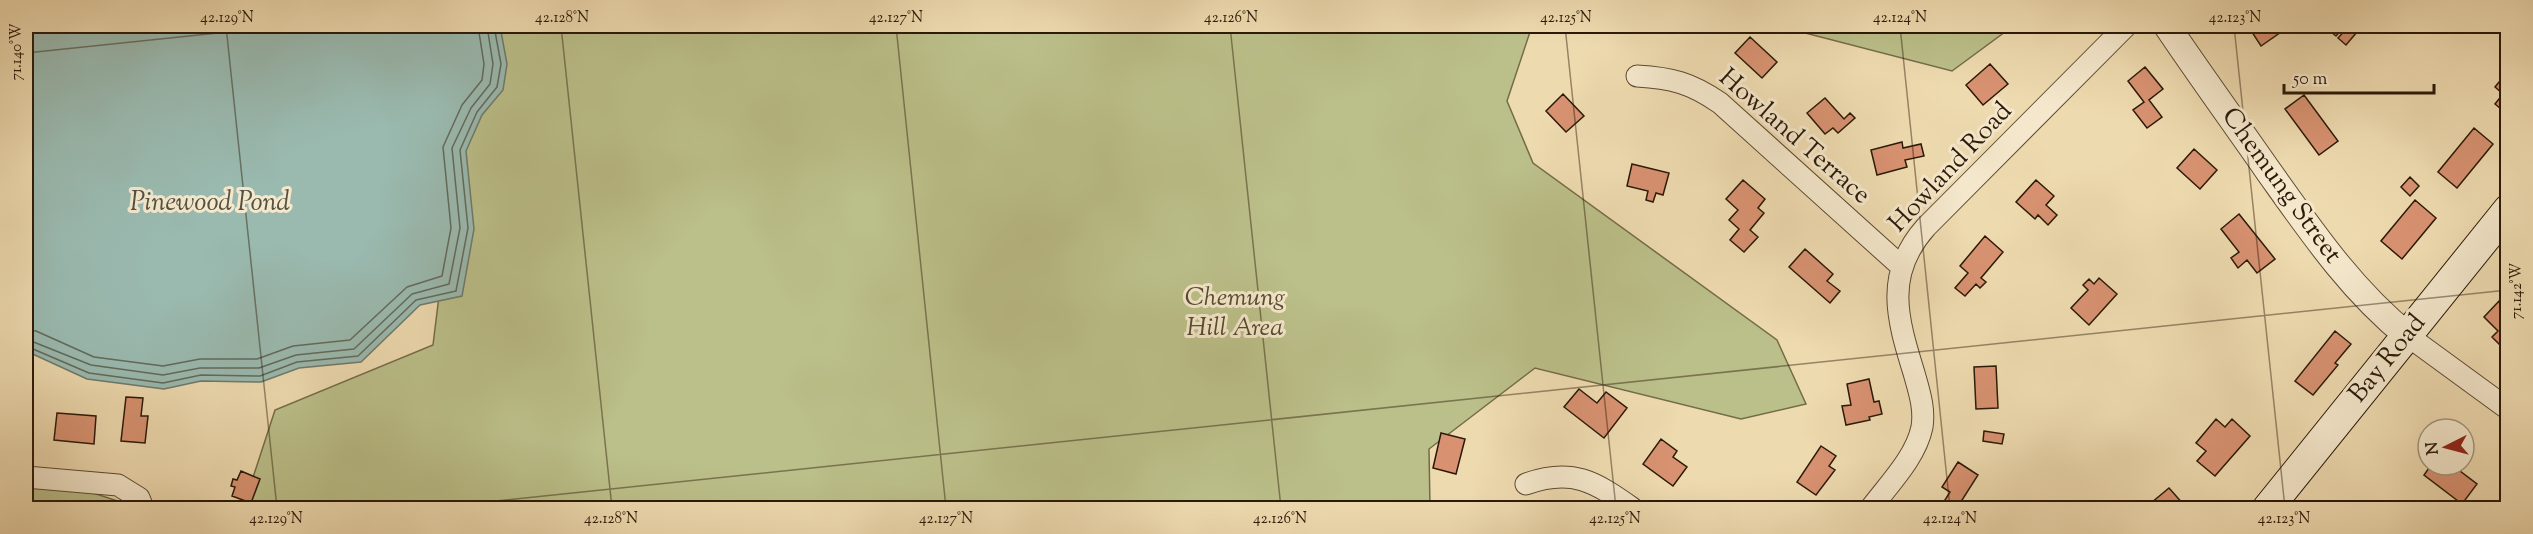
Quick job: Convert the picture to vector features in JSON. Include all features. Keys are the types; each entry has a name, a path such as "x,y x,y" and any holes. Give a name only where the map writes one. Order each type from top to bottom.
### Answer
{"main road":[{"name":"Bay Road","path":"2268,508 2508,210"}],"street":[{"name":"Howland Road","path":"1871,508 1917,444 1923,415 1922,399 1900,322 1898,285 1902,267 1914,240 2126,26"},
{"name":"Chemung Street","path":"2167,26 2346,276 2379,313 2408,336"},
{"name":"Howland Terrace","path":"1637,76 1675,80 1706,93 1902,267"},
{"path":"2408,336 2508,409"},
{"path":"1526,484 1545,477 1566,476 1585,479 1605,489 1632,508"},
{"path":"26,477 118,485 139,498 143,508"}],"green space":[{"name":"Chemung Hill Area","path":"472,26 1532,26 1507,101 1533,163 1777,340 1806,404 1741,419 1535,368 1429,449 1430,508 243,508 275,410 433,345"},
{"path":"1778,26 2013,26 1952,71"},
{"path":"26,471 136,507 136,508 26,508"}],"water":[{"name":"Pinewood Pond","path":"26,26 500,26 507,64 503,90 482,115 466,151 474,229 462,296 420,305 361,362 299,368 261,382 201,381 164,389 87,379 26,351"}],"building":[{"path":"2248,26 2276,26 2281,32 2261,46"},
{"path":"2345,26 2336,36 2326,28"},
{"path":"2349,26 2357,32 2346,45 2338,38"},
{"path":"1750,37 1777,62 1762,78 1735,53"},
{"path":"1990,64 2008,84 1983,105 1966,85"},
{"path":"2145,67 2163,89 2149,100 2162,117 2147,128 2133,110 2144,102 2128,81"},
{"path":"2504,76 2508,79 2508,115 2495,104 2503,94 2495,87"},
{"path":"1563,94 1584,116 1566,132 1546,111"},
{"path":"2304,95 2338,141 2319,155 2285,109"},
{"path":"1825,98 1844,119 1850,113 1855,118 1838,133 1833,128 1825,134 1807,113"},
{"path":"2474,128 2493,144 2457,188 2438,172"},
{"path":"1902,142 1903,148 1921,144 1924,156 1905,160 1907,167 1877,175 1871,150"},
{"path":"2194,149 2217,170 2200,189 2177,168"},
{"path":"1632,164 1669,173 1663,195 1656,193 1653,202 1646,200 1648,191 1627,186"},
{"path":"2410,177 2419,186 2410,196 2401,187"},
{"path":"1743,180 1765,199 1758,208 1764,213 1750,230 1758,237 1744,252 1730,240 1739,229 1729,220 1738,210 1726,199"},
{"path":"2036,180 2054,196 2046,205 2057,215 2048,225 2038,215 2035,219 2016,202"},
{"path":"2415,200 2436,218 2402,259 2381,241"},
{"path":"2239,214 2275,259 2257,273 2247,260 2238,268 2231,258 2239,252 2221,229"},
{"path":"1985,236 2003,252 1981,278 1986,282 1980,288 1976,284 1965,296 1955,288 1968,273 1960,266"},
{"path":"1805,249 1833,274 1827,281 1840,291 1830,303 1789,267"},
{"path":"2099,278 2117,294 2089,325 2071,308 2088,290 2083,285 2089,279 2094,284"},
{"path":"2499,301 2508,309 2508,348 2505,350 2492,337 2498,331 2484,317"},
{"path":"2335,331 2351,344 2335,363 2338,365 2313,395 2295,381"},
{"path":"1996,366 1998,408 1976,409 1974,367"},
{"path":"1869,379 1874,402 1879,401 1882,414 1869,417 1870,420 1846,425 1842,406 1851,405 1847,384"},
{"path":"1579,389 1597,403 1606,392 1627,408 1604,438 1564,407"},
{"path":"126,397 143,398 141,416 148,416 145,443 121,441"},
{"path":"57,413 96,416 94,444 54,440"},
{"path":"2216,419 2225,427 2232,419 2250,436 2215,476 2197,461 2206,451 2196,443"},
{"path":"1984,431 2004,434 2002,444 1983,441"},
{"path":"1441,433 1465,439 1456,474 1433,468"},
{"path":"1661,439 1677,451 1673,457 1687,467 1673,486 1643,464"},
{"path":"1821,446 1836,456 1829,466 1835,470 1816,495 1797,482"},
{"path":"1958,462 1978,475 1962,500 1968,504 1966,508 1940,508 1950,492 1942,487"},
{"path":"241,471 260,479 251,503 232,496 235,487 231,486 233,479 237,480"},
{"path":"2427,477 2468,477 2477,484 2462,504"},
{"path":"2169,488 2185,506 2182,508 2145,508"}]}
